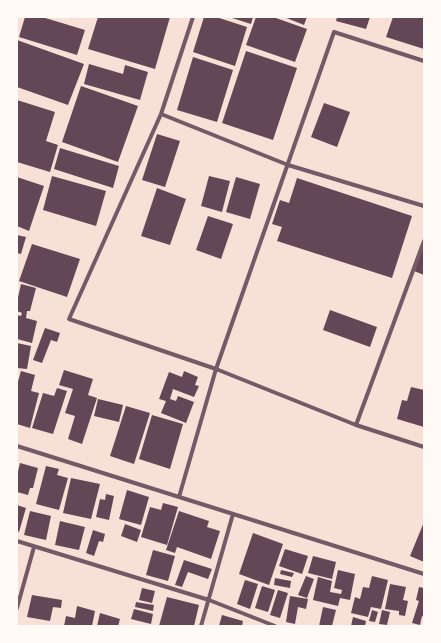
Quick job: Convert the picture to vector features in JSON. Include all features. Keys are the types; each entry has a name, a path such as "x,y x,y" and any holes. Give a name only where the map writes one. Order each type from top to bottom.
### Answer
{"street":[{"path":"193,17 161,114 69,319 216,369 356,425 424,447"},
{"path":"179,497 216,369 334,32 424,60"},
{"path":"161,114 288,165 424,206"},
{"path":"356,425 424,241"},
{"path":"17,446 424,574"},
{"path":"201,626 233,514"},
{"path":"17,541 209,600 275,626"},
{"path":"17,608 34,547"}],"building":[{"path":"25,17 42,17 85,30 77,55 19,37"},
{"path":"98,17 170,17 155,69 88,49"},
{"path":"204,17 216,17 247,27 235,66 193,52"},
{"path":"229,17 253,17 251,24"},
{"path":"256,17 273,17 307,29 295,62 246,45"},
{"path":"284,17 307,17 304,25"},
{"path":"337,17 370,17 366,29 336,21"},
{"path":"393,17 424,17 424,49 386,37"},
{"path":"17,40 84,64 68,105 17,87"},
{"path":"246,51 297,68 273,140 222,123"},
{"path":"193,57 233,70 217,122 177,110"},
{"path":"89,64 123,74 125,65 148,72 140,100 84,84"},
{"path":"81,86 138,106 118,162 62,142"},
{"path":"17,100 55,112 46,141 58,145 50,172 17,162"},
{"path":"324,103 350,112 337,147 311,137"},
{"path":"157,134 180,141 165,187 142,180"},
{"path":"60,148 119,166 113,188 54,169"},
{"path":"52,176 106,191 96,226 43,210"},
{"path":"209,176 230,181 222,212 201,206"},
{"path":"17,177 44,186 29,231 17,226"},
{"path":"236,177 260,184 250,219 226,212"},
{"path":"297,178 412,216 392,278 277,241 282,227 272,224 280,200 289,203"},
{"path":"157,188 186,199 170,245 141,236"},
{"path":"208,216 233,224 221,259 196,250"},
{"path":"17,235 26,237 21,254 17,253"},
{"path":"424,243 424,275 414,271"},
{"path":"32,244 80,259 67,297 19,281"},
{"path":"21,284 36,288 30,311 27,311 26,318 37,321 32,343 17,339 17,315 21,316 22,313 17,311 17,302"},
{"path":"330,310 377,327 370,347 323,330"},
{"path":"45,328 60,333 57,342 51,340 42,363 33,360"},
{"path":"17,343 31,346 27,369 17,368"},
{"path":"64,370 93,379 88,395 97,398 82,444 68,439 75,416 65,413 73,389 59,385"},
{"path":"21,371 35,375 31,391 39,393 30,428 17,424 17,385"},
{"path":"184,371 198,377 195,385 199,386 194,397 173,389 170,399 176,401 178,396 194,402 186,423 161,413 166,401 159,399 169,372 182,377"},
{"path":"411,387 424,390 424,427 397,419 402,400 407,401"},
{"path":"57,388 67,391 53,434 32,428 43,393 54,396"},
{"path":"98,399 123,405 119,422 94,416"},
{"path":"126,406 150,413 134,464 110,456"},
{"path":"152,415 183,424 170,469 139,459"},
{"path":"20,463 38,468 33,488 30,488 28,495 17,492 17,475"},
{"path":"46,466 59,469 57,475 68,478 59,510 36,504"},
{"path":"71,478 100,484 91,519 63,513"},
{"path":"127,490 149,497 141,525 119,519"},
{"path":"106,494 114,496 109,520 96,517 100,499 105,500"},
{"path":"163,503 178,507 167,545 141,537 150,507 161,510"},
{"path":"17,505 26,508 19,532 17,531"},
{"path":"30,511 51,516 46,540 24,535"},
{"path":"179,511 209,521 207,527 220,531 211,559 177,547 175,553 166,550"},
{"path":"60,521 85,527 79,550 55,545"},
{"path":"424,522 424,562 410,556"},
{"path":"125,524 141,530 137,542 121,536"},
{"path":"93,530 105,534 103,542 99,541 94,556 86,553"},
{"path":"253,533 283,544 269,585 239,574"},
{"path":"285,549 308,556 302,574 279,566"},
{"path":"153,550 175,556 168,581 146,575"},
{"path":"313,556 336,562 332,579 308,573"},
{"path":"184,560 212,569 208,579 188,572 182,587 175,585"},
{"path":"281,570 294,573 292,577 280,574"},
{"path":"338,570 355,574 350,600 340,598 338,606 313,600 318,577 332,581 330,592 341,594 342,590 334,588"},
{"path":"306,576 314,579 307,598 298,595"},
{"path":"372,576 388,580 381,609 371,607 368,617 351,613 355,597 360,599 363,587 369,588"},
{"path":"275,578 291,581 290,588 274,585"},
{"path":"245,580 258,584 250,609 237,604"},
{"path":"390,584 406,587 403,600 408,601 405,616 399,615 399,611 385,609"},
{"path":"262,586 275,590 268,612 255,608"},
{"path":"419,587 424,588 424,617 422,616 420,625 412,623 419,601 416,600"},
{"path":"142,588 155,591 152,603 139,600"},
{"path":"278,590 288,593 280,618 270,615"},
{"path":"32,595 62,600 61,608 53,607 50,621 27,617"},
{"path":"290,596 308,599 306,609 298,607 295,624 286,622"},
{"path":"167,597 199,605 194,626 159,626"},
{"path":"136,602 154,605 153,611 135,607"},
{"path":"77,606 95,611 92,626 64,626 66,616 75,618"},
{"path":"323,607 336,610 332,626 319,626"},
{"path":"134,609 153,614 151,624 131,619"},
{"path":"372,610 378,612 375,622 369,621"},
{"path":"382,610 390,612 387,625 379,624"},
{"path":"100,613 120,619 118,626 97,626"},
{"path":"222,615 243,621 242,626 219,626"},
{"path":"353,617 366,621 365,626 351,626"}]}
